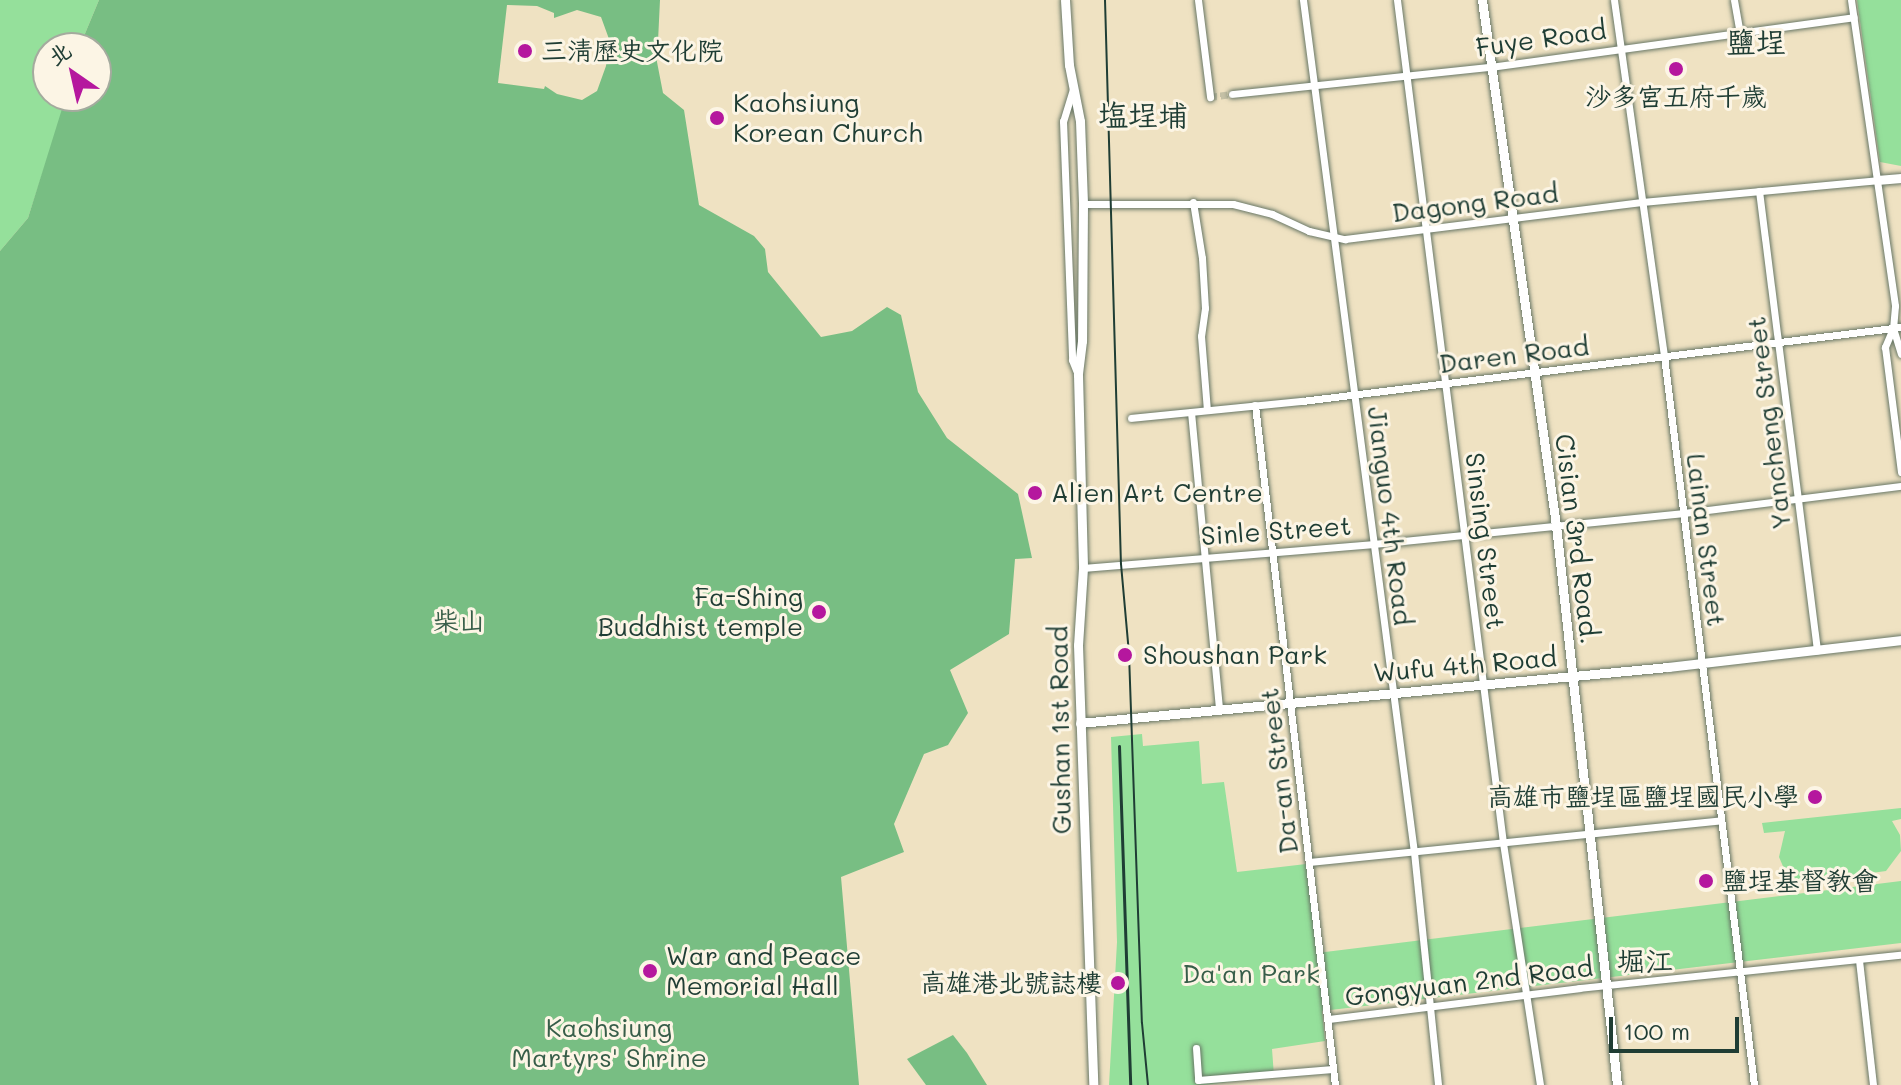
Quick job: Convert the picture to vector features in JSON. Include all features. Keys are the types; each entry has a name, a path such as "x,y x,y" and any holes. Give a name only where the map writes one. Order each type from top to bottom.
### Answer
{"street":[{"path":"1065,0 1073,89"},
{"path":"1198,0 1210,97"},
{"name":"Jianguo 4th Road","path":"1303,0 1414,852 1438,1085"},
{"name":"Sinsing Street","path":"1397,0 1503,843 1540,1085"},
{"name":"Cisian 3rd Road.","path":"1482,0 1532,373 1556,525 1617,1085"},
{"name":"Lainan Street","path":"1614,0 1664,356 1754,1085"},
{"path":"1734,0 1740,33"},
{"path":"1851,0 1901,354"},
{"name":"Fuye Road","path":"1232,94 1490,67 1854,17"},
{"name":"Gushan 1st Road","path":"1073,89 1080,121 1083,204 1082,341 1078,375 1083,568 1078,645 1093,1085"},
{"name":"Gushan 1st Road","path":"1073,89 1063,121 1072,360 1078,375"},
{"path":"1877,180 1901,178"},
{"name":"Dagong Road","path":"1083,204 1193,202 1256,208 1334,238 1642,202 1877,180"},
{"name":"Yancheng Street","path":"1759,191 1817,650"},
{"path":"1193,202 1203,270 1205,308 1201,336 1207,410"},
{"path":"1897,327 1885,351 1901,472"},
{"name":"Daren Road","path":"1131,418 1532,373 1897,327"},
{"name":"Da-an Street","path":"1255,405 1335,1085"},
{"path":"1191,412 1219,710"},
{"name":"Sinle Street","path":"1083,568 1464,535 1683,513 1901,486"},
{"name":"Wufu 4th Road","path":"1080,723 1573,677 1901,640"},
{"path":"1310,862 1721,820"},
{"name":"Gongyuan 2nd Road","path":"1328,1019 1606,985 1901,955"},
{"path":"1859,960 1873,1085"},
{"path":"1196,1048 1198,1080 1333,1069"}],"green space":[{"path":"0,0 99,0 86,32 32,32 32,112 62,112 28,218 0,251"},
{"name":"柴山","path":"99,0 660,0 657,62 663,93 684,110 699,205 754,236 765,249 768,272 821,337 852,331 887,307 901,315 918,392 947,438 1018,494 1032,558 1015,559 1009,634 950,670 968,713 948,745 924,754 894,824 904,852 841,877 859,1085 0,1085 0,251 28,218 61,112 112,112 112,32 86,32","holes":["507,5 537,6 554,13 554,18 577,10 601,17 609,39 606,66 597,91 582,100 557,94 545,86 544,89 498,83"]},
{"path":"1857,0 1901,0 1901,166 1880,162"},
{"name":"Da'an Park","path":"1142,734 1143,746 1199,741 1202,784 1224,782 1237,872 1306,864 1317,953 1901,881 1901,943 1322,1011 1325,1041 1272,1049 1274,1076 1204,1085 1109,1085 1117,942 1111,737"},
{"path":"1901,808 1901,819 1892,821 1900,835 1901,851 1886,871 1799,883 1785,871 1779,857 1785,831 1764,833 1762,823"},
{"path":"953,1035 987,1085 926,1085 907,1059"}],"tunnel":[{"path":"1210,97 1232,94"}],"tram line":[{"path":"1105,0 1121,564 1129,654 1142,1023 1148,1085"}],"railway":[{"path":"1119,746 1130,1085"}],"place":[{"name":"三清歷史文化院","path":"525,51"},
{"name":"沙多宮五府千歲","path":"1676,69"},
{"name":"Kaohsiung Korean Church","path":"717,118"},
{"name":"Alien Art Centre","path":"1035,493"},
{"name":"Fa-Shing Buddhist temple","path":"819,612"},
{"name":"Shoushan Park","path":"1125,655"},
{"name":"高雄市鹽埕區鹽埕國民小學","path":"1815,797"},
{"name":"鹽埕基督教會","path":"1706,881"},
{"name":"War and Peace Memorial Hall","path":"650,971"},
{"name":"高雄港北號誌樓","path":"1118,983"}],"district":[{"name":"鹽埕","path":"1756,41"},
{"name":"塩埕埔","path":"1143,114"},
{"name":"堀江","path":"1645,960"}],"park label":[{"name":"Kaohsiung Martyrs' Shrine","path":"609,1043"}]}
